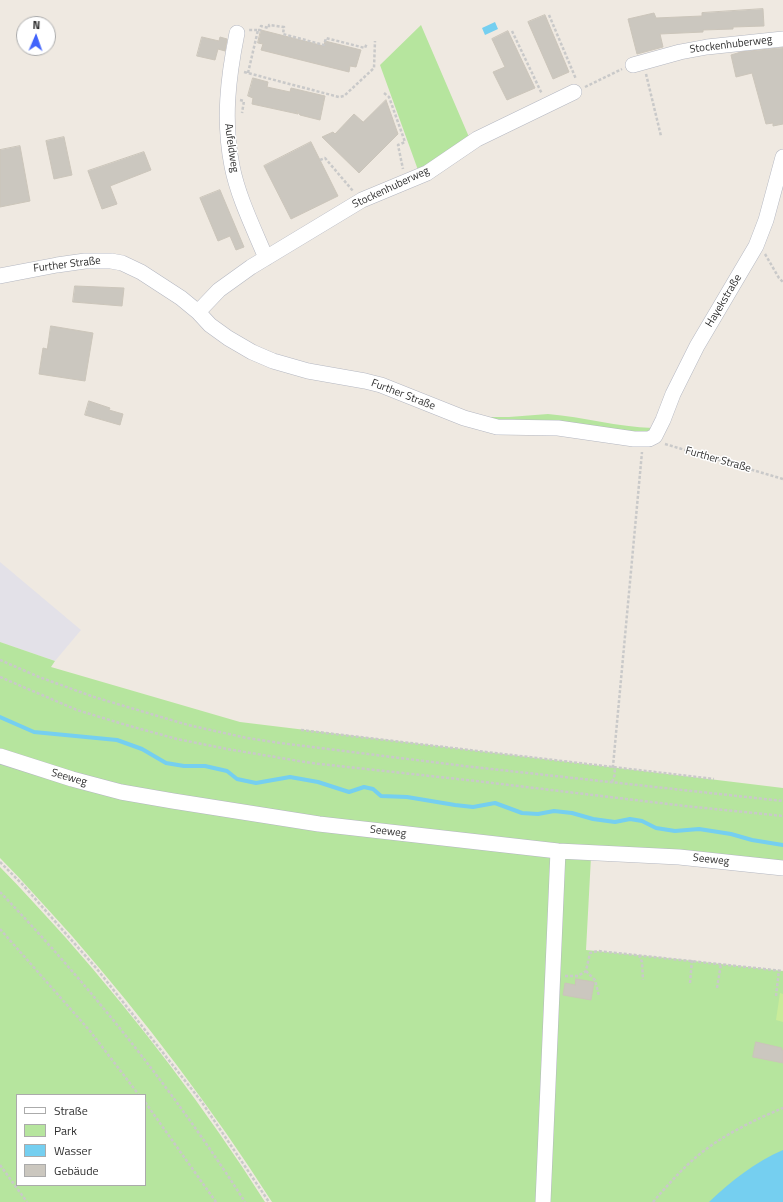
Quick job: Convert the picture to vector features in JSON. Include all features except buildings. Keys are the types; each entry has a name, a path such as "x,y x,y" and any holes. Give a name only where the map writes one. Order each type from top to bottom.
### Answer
{"street":[{"name":"Aufeldweg","path":"237,33 227,98 227,116 232,166 237,185 266,258"},
{"name":"Stockenhuberweg","path":"638,64 707,47 783,39"},
{"name":"Stockenhuberweg","path":"198,312 219,290 266,258 362,200 427,172 477,139 577,91"},
{"name":"Hayekstraße","path":"648,439 658,431 673,394 697,346 756,246 766,220 783,157"},
{"name":"Further Straße","path":"0,276 64,264 98,260 122,263 140,272 175,294 198,312 210,325 228,338 252,352 273,361 308,371 380,385 447,411 497,427 564,429 648,439"},
{"name":"Seeweg","path":"0,756 72,779 141,796 319,824 558,851 680,857 783,868"},
{"path":"543,1202 558,851"}],"path":[{"path":"549,15 577,91 638,64 661,136"},
{"path":"248,73 258,30 260,30 261,26 269,28 269,25 284,27 283,34 324,45 326,38 365,48 367,43"},
{"path":"237,33 238,29 244,31 258,30"},
{"path":"512,32 547,105"},
{"path":"239,71 340,97 344,96 374,68 375,41"},
{"path":"384,93 389,98 405,142 398,145 406,182"},
{"path":"236,99 244,102 242,114"},
{"path":"320,160 325,158 353,190 347,194"},
{"path":"756,246 764,252 779,278 783,282"},
{"path":"612,782 616,771 613,766 648,439"},
{"name":"Further Straße","path":"648,439 783,479"},
{"path":"0,660 39,677 94,697 188,725 280,744 783,801"},
{"path":"0,677 84,712 126,726 177,739 227,749 311,763 783,816"},
{"path":"301,730 714,779"},
{"path":"0,862 23,885 98,969 201,1100 269,1202"},
{"path":"0,892 77,977 123,1034 207,1145 245,1202"},
{"path":"0,929 90,1031 139,1094"},
{"path":"552,976 578,976 586,971 590,953 598,952 692,960 783,971"},
{"path":"639,955 642,962 643,980"},
{"path":"690,984 692,960"},
{"path":"717,988 720,964"},
{"path":"776,996 779,970"},
{"path":"586,971 595,980 599,996"},
{"path":"146,1103 216,1202"},
{"path":"653,1202 696,1157 723,1139 764,1116 783,1108"},
{"path":"0,1165 27,1202"}],"shaded area":[{"path":"0,562 81,630 55,661 0,642"}],"green space":[{"path":"421,25 469,137 418,170 380,65"},
{"path":"548,414 626,426 653,428 648,434 521,425 473,417 509,417"},
{"path":"0,642 55,661 51,667 240,722 783,788 783,863 549,844 283,813 107,782 0,750"},
{"path":"0,763 44,777 591,857 586,950 783,971 783,1202 272,1202 202,1099 152,1032 72,936 0,858"},
{"path":"0,867 66,938 120,1001 195,1099 243,1167 265,1202 0,1202"},
{"path":"780,993 783,994 783,1022 776,1020"}],"water":[{"path":"495,22 498,29 485,35 482,28"},
{"path":"783,1150 783,1202 709,1202 744,1173 763,1160"}],"waterway":[{"path":"0,717 34,732 117,740 142,749 166,763 184,766 205,766 227,771 237,779 256,783 290,777 318,782 349,792 364,787 373,789 381,796 407,797 455,805 473,807 495,803 522,813 538,814 554,811 572,813 593,819 615,822 630,819 642,821 656,828 675,831 699,829 783,845"}]}
